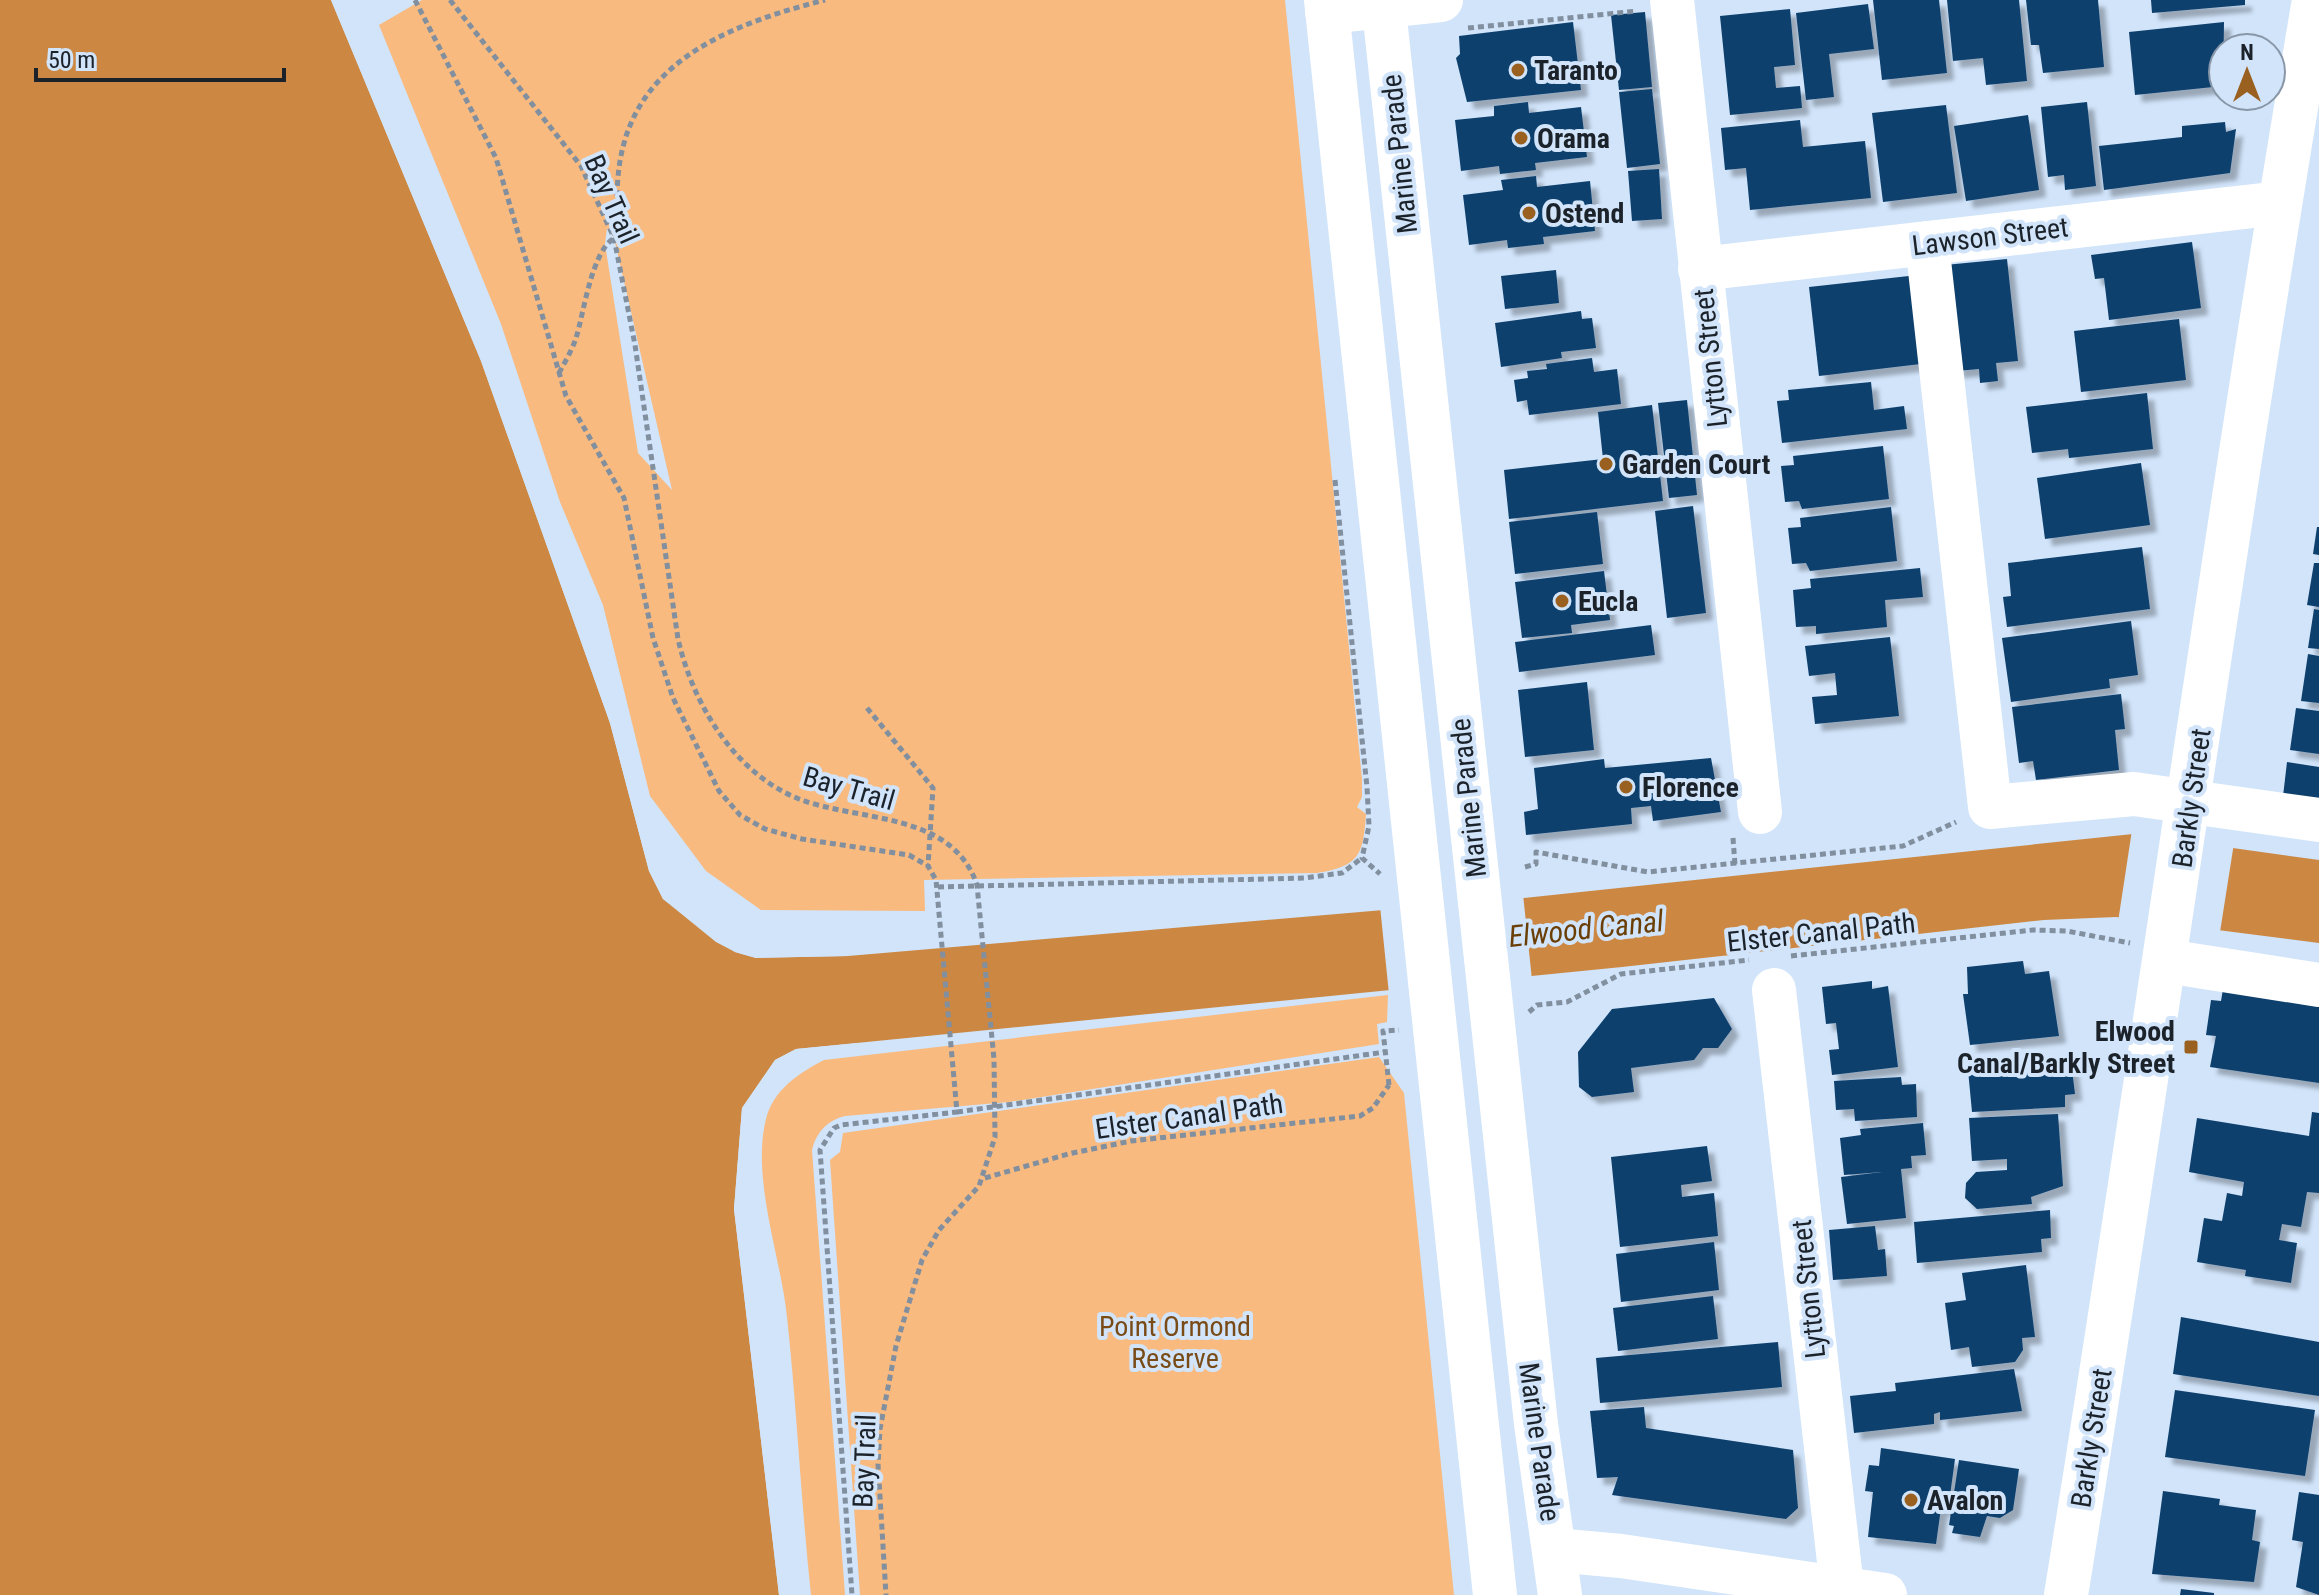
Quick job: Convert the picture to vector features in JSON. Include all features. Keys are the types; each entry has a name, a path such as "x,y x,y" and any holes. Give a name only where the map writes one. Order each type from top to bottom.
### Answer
{"main road":[{"name":"Barkly Street","path":"2066,1595 2157,947 2188,813 2280,203 2314,0"},
{"path":"1327,6 1383,3 1454,14"},
{"name":"Marine Parade","path":"1383,3 1478,889 1506,1005 1536,1424 1560,1595"},
{"name":"Lytton Street","path":"1661,5 1700,269 1746,823"},
{"name":"Marine Parade","path":"1327,6 1423,894 1421,1014 1495,1595"},
{"name":"Lawson Street","path":"1700,269 2280,203"},
{"path":"1927,243 1990,807 2134,794 2188,813 2319,820"},
{"path":"2157,947 2319,985"},
{"name":"Lytton Street","path":"1772,968 1842,1588"},
{"path":"1555,1550 1885,1595"}],"path":[{"path":"415,0 496,158 559,374 580,424 624,498 653,638 673,698 729,804 746,819 776,833 905,854 928,866"},
{"name":"Bay Trail","path":"450,0 581,166 614,238 635,345 676,628 691,685 728,744 772,783 810,802 931,832 963,861 977,885 994,1059 995,1137 984,1178 929,1246 915,1279 896,1346 880,1429 878,1464 886,1595"},
{"path":"559,374 576,339 598,264 608,242 614,238 622,150 635,116 655,86 695,49 731,29 825,0"},
{"path":"1454,14 1661,5"},
{"path":"867,708 931,783 935,803 928,866 938,887 957,1112"},
{"path":"1525,867 1536,864 1536,852 1648,872 1903,846 1990,807"},
{"path":"1735,865 1746,823"},
{"path":"938,887 1315,877 1342,873 1362,858"},
{"name":"Elster Canal Path","path":"1506,1005 1567,1002 1621,974 1772,968 2033,930 2067,931 2157,947"},
{"path":"852,1595 820,1150 834,1128 1385,1052 1383,1031 1421,1014"},
{"name":"Elster Canal Path","path":"984,1178 1068,1154 1131,1141 1360,1116 1373,1108 1389,1085 1385,1052"}],"green space":[{"path":"422,0 1285,0 1362,779 1362,797 1357,807 1366,814 1361,849 1351,862 1317,873 924,880 925,911 761,910 706,871 650,796 603,605 560,502 501,324 379,25","holes":["607,228 614,238 672,490 638,453 605,244"]},
{"path":"1388,995 1387,1022 1377,1024 1379,1044 1009,1102 845,1116 833,1120 824,1128 812,1150 845,1595 811,1595 787,1317 762,1167 766,1119 781,1091 824,1060"},
{"name":"Point Ormond Reserve","path":"1379,1057 1404,1093 1454,1595 860,1595 830,1160 840,1152 843,1133"}],"water":[{"name":"Elwood Canal","path":"0,0 331,0 481,361 610,723 649,871 663,899 735,952 756,958 848,956 1523,898 2133,834 2319,860 2319,943 2116,917 2044,920 1622,967 796,1049 775,1060 742,1108 734,1209 779,1595 0,1595"}],"pier":[{"path":"331,0 335,0 484,359 614,721 653,869 666,897 718,939 736,948 756,954 848,952 848,956 756,958 735,952 716,942 663,899 649,871 610,723 481,361"},
{"path":"2132,830 2234,843 2220,932 2118,922"},
{"path":"1523,894 1532,980 1389,994 1380,906"},
{"path":"858,1043 859,1047 798,1053 778,1063 746,1110 738,1209 783,1595 779,1595 734,1209 742,1108 775,1060 796,1049"}],"building":[{"path":"1873,0 1939,0 1947,73 1882,80"},
{"path":"1947,0 2019,0 2027,81 1986,85 1983,58 1953,61"},
{"path":"2026,0 2098,0 2104,67 2043,73 2039,45 2031,45"},
{"path":"2151,0 2245,0 2245,5 2152,13"},
{"path":"1868,4 1874,49 1829,54 1834,97 1806,100 1796,13"},
{"path":"1790,9 1795,65 1774,67 1776,88 1800,86 1802,108 1730,115 1720,16"},
{"path":"1645,12 1652,87 1619,90 1611,15"},
{"name":"Taranto","path":"1573,22 1581,90 1467,102 1456,58 1460,54 1459,36"},
{"path":"2224,22 2224,32 2207,32 2207,88 2135,95 2129,32"},
{"path":"1652,89 1660,164 1627,168 1619,92"},
{"name":"Orama","path":"1528,102 1529,113 1581,107 1587,157 1535,163 1536,170 1500,174 1499,166 1461,171 1455,120 1494,116 1494,106"},
{"path":"2087,102 2096,186 2065,190 2064,175 2048,177 2041,107"},
{"path":"1946,105 1957,193 1883,202 1872,113"},
{"path":"2028,115 2039,190 1966,201 1954,126"},
{"path":"1800,120 1803,147 1865,141 1871,198 1750,210 1746,168 1725,170 1721,128"},
{"path":"2225,122 2226,132 2236,129 2230,173 2104,190 2099,146 2182,137 2182,126"},
{"path":"1659,169 1662,219 1632,221 1628,171"},
{"name":"Ostend","path":"1536,176 1537,187 1590,181 1595,231 1543,237 1544,244 1508,248 1507,240 1469,245 1463,195 1503,190 1501,180"},
{"path":"2192,242 2201,308 2109,320 2104,278 2095,279 2091,255"},
{"path":"2007,259 2018,361 1996,363 1998,381 1980,383 1979,369 1956,371 1945,265"},
{"path":"1556,270 1559,303 1505,309 1501,276"},
{"path":"1918,275 1929,363 1819,376 1809,287"},
{"path":"1581,311 1582,319 1592,318 1596,348 1561,352 1562,358 1501,367 1495,323"},
{"path":"2179,319 2186,380 2081,392 2074,331"},
{"path":"1592,358 1594,372 1617,369 1621,404 1529,415 1527,400 1517,402 1514,380 1528,378 1527,371 1547,369 1546,364"},
{"path":"1871,382 1874,410 1904,406 1907,429 1782,443 1777,401 1789,400 1788,390"},
{"path":"2147,393 2153,449 2069,458 2068,449 2032,453 2026,407"},
{"path":"1687,400 1697,495 1669,498 1658,403"},
{"name":"Garden Court","path":"1652,405 1663,501 1509,519 1504,470 1603,459 1598,412"},
{"path":"1883,446 1889,499 1802,509 1799,501 1785,502 1781,466 1794,465 1793,456"},
{"path":"2141,463 2150,525 2045,539 2037,478"},
{"path":"1693,506 1706,613 1667,618 1655,511"},
{"path":"1891,507 1897,561 1810,571 1806,563 1792,564 1788,528 1801,527 1800,518"},
{"path":"1597,512 1603,564 1515,574 1509,522"},
{"path":"2319,527 2319,555 2313,554"},
{"path":"2142,547 2150,609 2007,627 2003,597 2011,596 2008,563"},
{"path":"2314,563 2319,563 2319,607 2307,605"},
{"path":"1920,568 1923,597 1885,600 1887,627 1816,634 1816,626 1796,627 1793,590 1811,588 1810,579"},
{"name":"Eucla","path":"1604,571 1610,620 1571,625 1572,633 1522,638 1515,582"},
{"path":"2314,609 2319,610 2319,649 2308,648"},
{"path":"2131,621 2138,675 2109,679 2110,688 2011,702 2002,638"},
{"path":"1651,625 1655,655 1519,672 1515,642"},
{"path":"1890,637 1899,716 1815,724 1812,697 1837,695 1835,673 1809,676 1805,646"},
{"path":"2308,654 2319,656 2319,703 2301,701"},
{"path":"1587,682 1594,750 1525,757 1518,690"},
{"path":"2121,694 2125,729 2115,730 2119,770 2036,780 2033,761 2019,763 2012,707"},
{"path":"2296,708 2319,711 2319,754 2290,750"},
{"name":"Florence","path":"1711,758 1721,812 1653,821 1651,806 1631,808 1632,824 1526,835 1524,812 1538,809 1534,768 1604,759 1605,768"},
{"path":"2287,762 2319,767 2319,811 2282,805"},
{"path":"2023,961 2025,974 2049,971 2059,1036 1970,1045 1963,994 1968,994 1967,967"},
{"path":"1872,981 1872,989 1888,986 1898,1067 1832,1075 1829,1050 1839,1049 1836,1023 1826,1024 1822,987"},
{"path":"2224,983 2319,997 2319,1083 2210,1067 2216,1036 2206,1035 2211,1000 2221,1001"},
{"path":"1714,998 1732,1029 1718,1048 1703,1048 1694,1060 1631,1068 1634,1092 1592,1097 1579,1087 1578,1052 1612,1009"},
{"path":"2071,1061 2075,1094 2065,1095 2065,1107 1972,1112 1968,1070"},
{"path":"1901,1077 1902,1085 1916,1084 1917,1117 1855,1121 1854,1109 1836,1110 1834,1081"},
{"path":"2312,1112 2319,1113 2319,1193 2307,1192 2301,1227 2282,1224 2279,1240 2297,1243 2291,1283 2245,1276 2246,1270 2197,1262 2204,1218 2222,1221 2227,1193 2242,1196 2244,1182 2189,1172 2197,1118 2309,1136"},
{"path":"2058,1114 2063,1186 2031,1197 2032,1204 1977,1209 1965,1198 1966,1183 1976,1172 2007,1170 2007,1159 1972,1161 1969,1118"},
{"path":"1923,1123 1926,1155 1911,1156 1912,1168 1901,1169 1906,1218 1847,1224 1841,1177 1882,1172 1844,1175 1840,1138 1861,1135 1860,1129"},
{"path":"1707,1146 1712,1181 1681,1185 1682,1197 1714,1193 1718,1236 1620,1247 1611,1157"},
{"path":"2050,1210 2051,1238 2041,1239 2042,1252 1917,1263 1914,1222"},
{"path":"1875,1226 1878,1250 1885,1249 1887,1276 1833,1280 1829,1230"},
{"path":"1714,1242 1719,1290 1621,1302 1616,1254"},
{"path":"2026,1265 2035,1337 2022,1338 2023,1350 2015,1362 1972,1367 1969,1347 1951,1350 1945,1303 1966,1300 1962,1273"},
{"path":"1713,1296 1718,1339 1618,1351 1613,1308"},
{"path":"2181,1317 2319,1342 2319,1396 2173,1374"},
{"path":"1778,1342 1782,1387 1600,1403 1596,1358"},
{"path":"2014,1369 2022,1411 1940,1420 1940,1412 1934,1414 1934,1424 1854,1433 1850,1396 1896,1391 1895,1383"},
{"path":"2175,1390 2315,1410 2305,1476 2165,1457"},
{"path":"1644,1407 1646,1428 1793,1450 1798,1508 1786,1519 1612,1495 1618,1477 1597,1478 1590,1411"},
{"name":"Avalon","path":"1881,1448 1955,1459 1948,1510 1941,1508 1936,1544 1868,1537 1873,1492 1865,1491 1869,1465 1879,1466"},
{"path":"1959,1460 2019,1469 2013,1510 2000,1518 1987,1516 1980,1537 1952,1533 1954,1526 1949,1525"},
{"path":"2163,1491 2220,1499 2219,1505 2256,1510 2252,1540 2260,1542 2254,1582 2152,1574"},
{"path":"2299,1492 2319,1495 2319,1595 2296,1587 2303,1542 2292,1540"},
{"path":"2181,1589 2214,1593 2214,1595 2180,1595"}],"place":[{"name":"Taranto","path":"1518,70"},
{"name":"Orama","path":"1521,138"},
{"name":"Ostend","path":"1529,213"},
{"name":"Garden Court","path":"1606,464"},
{"name":"Eucla","path":"1562,601"},
{"name":"Florence","path":"1626,787"},
{"name":"Elwood Canal/Barkly Street","path":"2191,1047"},
{"name":"Avalon","path":"1911,1500"}]}
